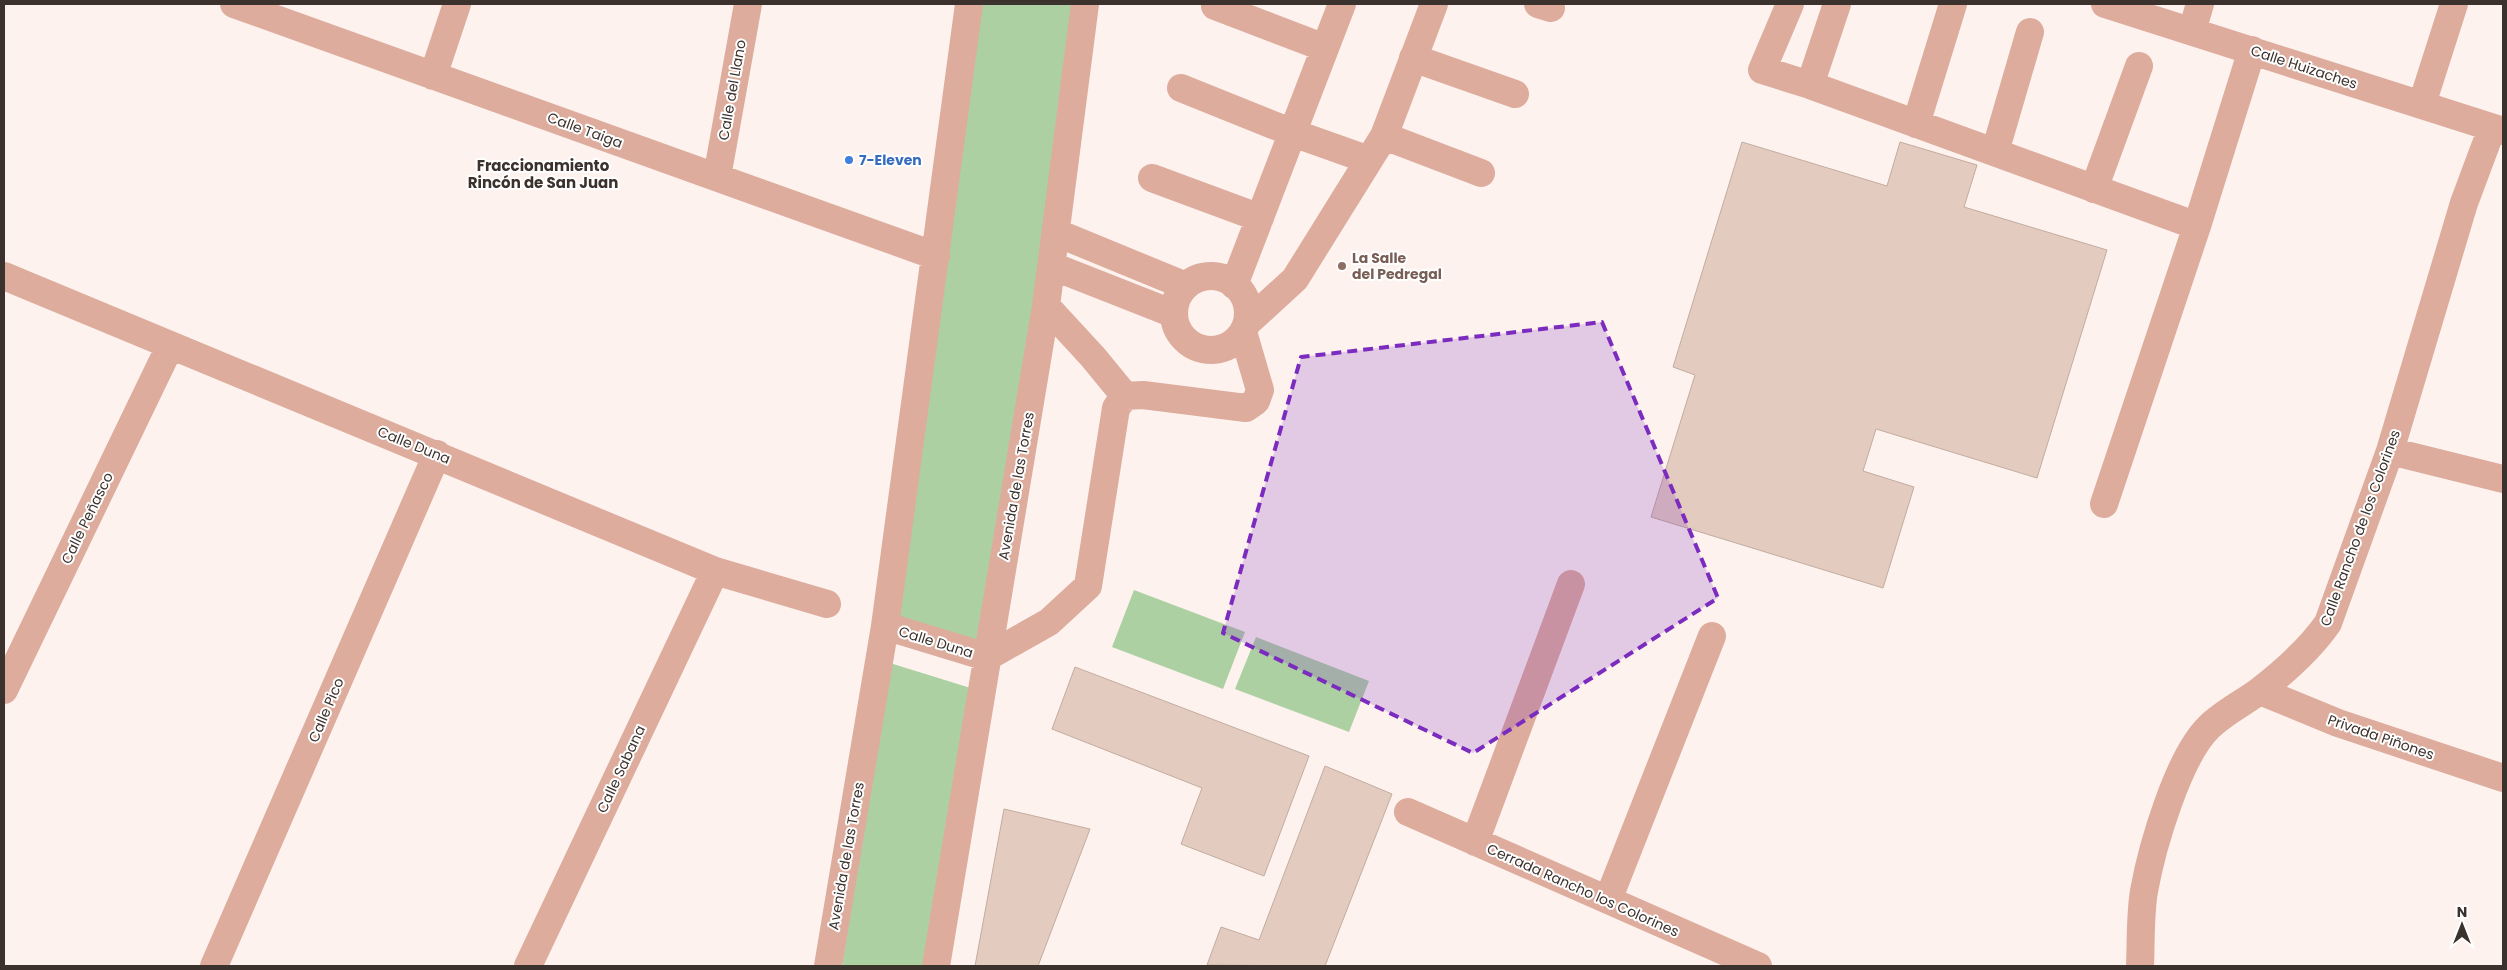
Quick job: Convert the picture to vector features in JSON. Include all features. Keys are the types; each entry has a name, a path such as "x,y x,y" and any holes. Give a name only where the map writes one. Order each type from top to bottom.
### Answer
{"street":[{"name":"Calle Taiga","path":"234,4 936,256"},
{"path":"433,76 457,4"},
{"name":"Calle del Llano","path":"717,177 748,4"},
{"name":"Avenida de las Torres","path":"828,966 885,626 969,4"},
{"name":"Avenida de las Torres","path":"936,966 1046,306 1057,233 1085,4"},
{"path":"1234,285 1342,4"},
{"path":"987,657 1049,622 1088,586 1116,408 1125,396 1143,395 1246,408 1256,401 1260,390 1245,327 1246,302 1234,285 1215,276 1195,280 1186,286 1175,304 1176,324 1181,334 1192,344 1202,349 1218,349 1228,346 1245,327 1295,279 1384,136 1434,4"},
{"path":"1790,4 1762,70 1810,85 2196,226"},
{"path":"1810,85 1837,4"},
{"path":"1916,124 1953,4"},
{"name":"Calle Huizaches","path":"2105,4 2422,104 2498,130"},
{"path":"2192,31 2200,4"},
{"path":"2422,104 2454,4"},
{"path":"1215,6 1325,48"},
{"path":"1995,152 2030,32"},
{"path":"2104,504 2252,50"},
{"path":"1413,58 1515,94"},
{"path":"2094,189 2139,66"},
{"path":"1181,88 1293,133 1369,160"},
{"name":"Calle Rancho de los Colorines","path":"2140,966 2144,891 2158,835 2196,742 2210,726 2260,691 2314,643 2328,623 2390,451 2463,207 2498,130"},
{"path":"1384,136 1481,173"},
{"path":"1152,178 1260,218"},
{"path":"1057,233 1186,286"},
{"path":"1052,266 1174,314"},
{"name":"Calle Duna","path":"4,276 170,346 437,454 715,571 827,604"},
{"path":"1046,306 1093,357 1125,396"},
{"name":"Calle Peñasco","path":"4,690 170,346"},
{"path":"2390,451 2503,479"},
{"name":"Calle Pico","path":"214,966 437,454"},
{"name":"Calle Sabana","path":"528,966 715,571"},
{"path":"1474,842 1571,584"},
{"name":"Calle Duna","path":"885,626 987,657"},
{"path":"1608,900 1712,636"},
{"name":"Privada Piñones","path":"2260,691 2338,723 2503,778"},
{"name":"Cerrada Rancho los Colorines","path":"1408,812 1608,900 1743,963"}],"highlighted area":[{"path":"1602,322 1718,598 1473,753 1223,633 1301,357"}],"green space":[{"path":"981,4 1075,4 1053,184 978,648 895,628"},
{"path":"1134,590 1245,632 1223,689 1112,647"},
{"path":"1256,637 1369,681 1349,732 1235,689"},
{"path":"890,663 977,690 928,966 842,966"}],"building":[{"path":"1742,142 1887,186 1900,142 1977,165 1964,207 2107,250 2037,478 1876,429 1863,471 1914,487 1883,588 1651,517 1695,375 1673,367"},
{"path":"1075,667 1309,756 1264,876 1181,844 1202,788 1052,729"},
{"path":"1325,766 1392,794 1325,966 1207,965 1221,927 1259,940"},
{"path":"1004,809 1090,829 1038,966 975,966"}],"place":[{"name":"7-Eleven","path":"849,160"},
{"name":"La Salle del Pedregal","path":"1342,266"}],"district":[{"name":"Fraccionamiento Rincón de San Juan","path":"543,174"}]}
